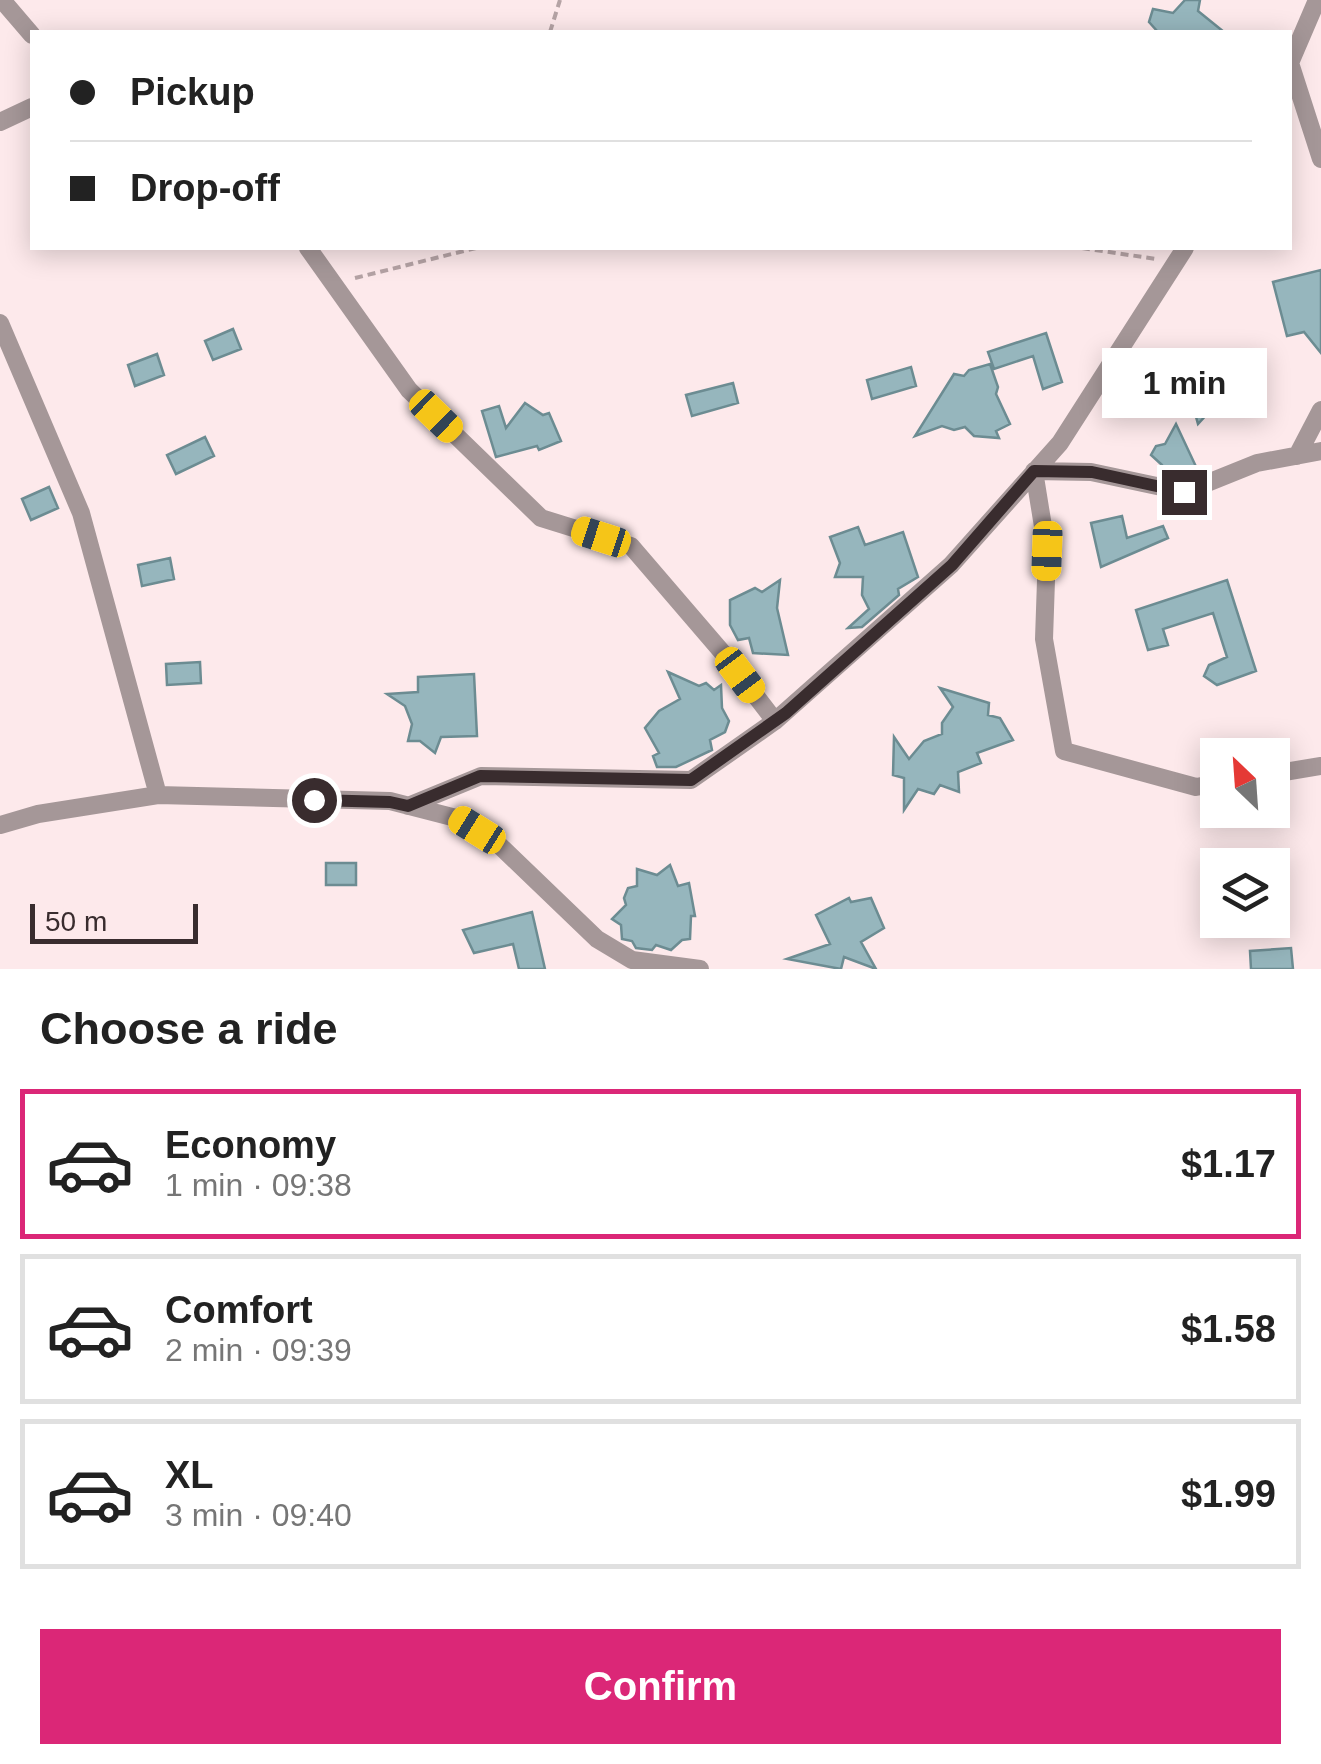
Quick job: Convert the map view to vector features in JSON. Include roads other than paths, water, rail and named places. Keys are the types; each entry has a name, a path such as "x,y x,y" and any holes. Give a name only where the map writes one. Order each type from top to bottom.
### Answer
{"street":[{"path":"2,0 30,33"},
{"path":"1292,58 1317,0"},
{"path":"1292,69 1321,159"},
{"path":"0,122 30,108"},
{"path":"309,250 409,390 541,518 631,546 775,721"},
{"path":"408,806 480,776 691,780 775,721 952,565 1060,442 1180,255"},
{"path":"0,324 80,513 158,795"},
{"path":"1297,456 1321,410"},
{"path":"1034,471 1092,472 1184,492 1257,464 1321,451"},
{"path":"1034,471 1047,551 1044,638 1064,752 1200,786"},
{"path":"1290,771 1321,766"},
{"path":"0,825 38,814 158,795 390,802 456,818 498,843 597,939 632,965 700,969"}]}
